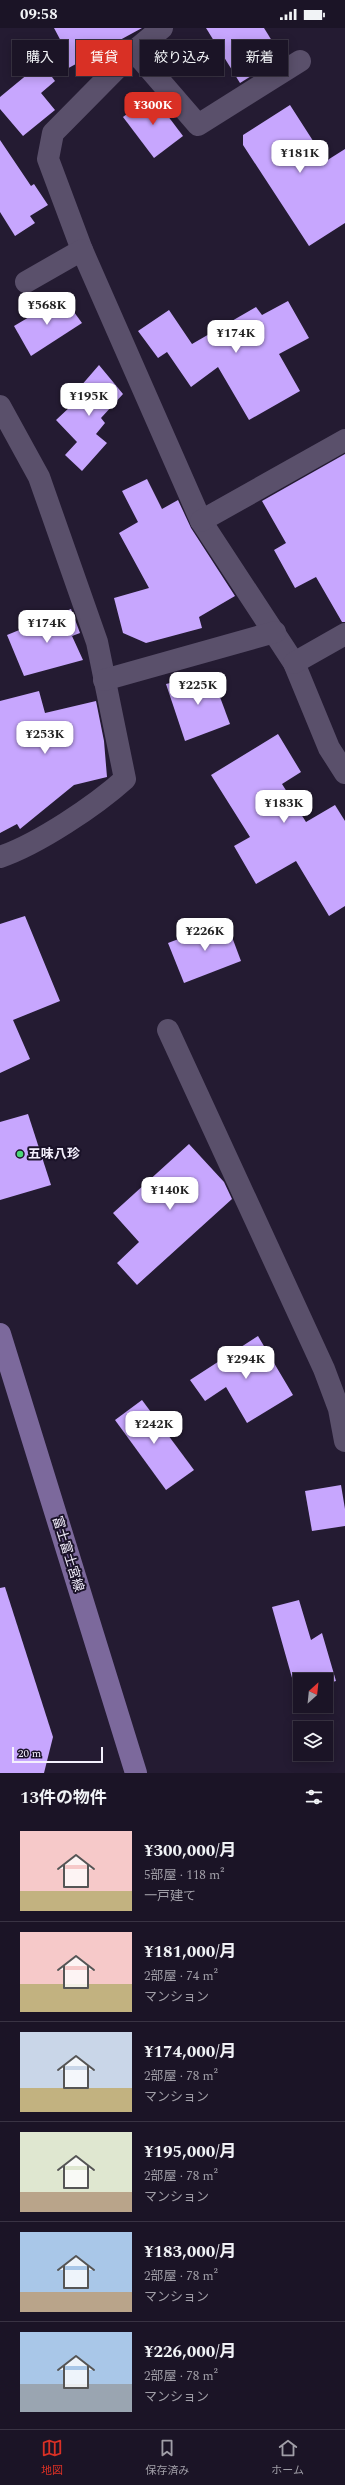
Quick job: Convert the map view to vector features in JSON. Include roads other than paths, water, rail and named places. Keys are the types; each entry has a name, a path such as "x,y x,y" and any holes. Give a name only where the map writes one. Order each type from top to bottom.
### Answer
{"main road":[{"name":"富士富士宮線","path":"1,1339 136,1773"}],"street":[{"path":"162,28 134,51 53,133 48,158 82,250 201,521 294,662 329,748 345,773"},
{"path":"134,51 198,125 300,61"},
{"path":"26,282 82,250"},
{"path":"0,406 39,477 97,642 124,779 103,798 16,851 0,857"},
{"path":"201,521 345,440"},
{"path":"104,680 275,632"},
{"path":"294,662 345,634"},
{"path":"168,1030 342,1409 345,1441"}],"place":[{"name":"五味八珍","path":"20,1154"}]}
